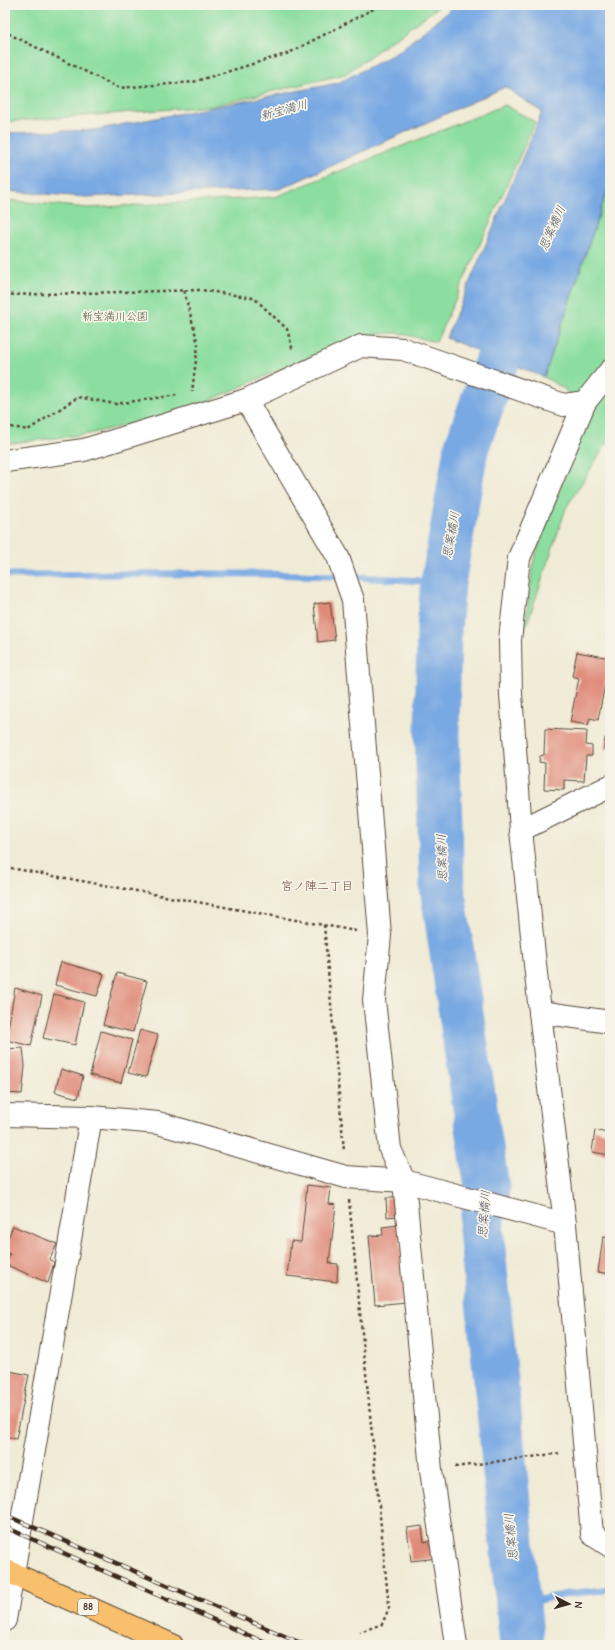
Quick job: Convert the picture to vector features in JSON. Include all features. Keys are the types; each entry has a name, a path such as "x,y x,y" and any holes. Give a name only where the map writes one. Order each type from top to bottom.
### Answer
{"main road":[{"name":"88","path":"9,1572 172,1645"}],"street":[{"path":"5,461 84,450 206,413 246,400 361,346 403,349 574,403"},
{"path":"610,371 574,403 519,558 510,640 511,694 521,830 540,1012 565,1224 592,1534 610,1546"},
{"path":"246,400 338,557 353,600 380,935 374,1000 390,1149 404,1181 431,1470 456,1645"},
{"path":"521,830 610,786"},
{"path":"540,1012 610,1022"},
{"path":"5,1115 91,1117 158,1123 346,1177 404,1181 565,1224"},
{"path":"5,1620 9,1572 22,1514 91,1117"}],"path":[{"path":"5,29 8,33 119,88 193,82 289,53 381,5"},
{"path":"5,295 202,290 254,298 286,329 300,374"},
{"path":"184,291 198,344 192,392 206,413"},
{"path":"5,426 28,430 78,396 115,404 184,394"},
{"path":"5,867 380,935"},
{"path":"324,925 346,1177 389,1608 382,1624 360,1632"},
{"path":"448,1468 562,1452"}],"green space":[{"path":"5,5 441,5 345,74 212,106 5,122"},
{"name":"新宝満川公園","path":"505,105 535,122 436,342 398,333 359,335 188,410 89,434 5,444 5,200 88,208 275,197"},
{"path":"610,182 610,438 566,508 524,633 534,559 588,414 563,388 544,377"}],"water":[{"name":"新宝満川","path":"456,5 610,5 610,182 544,377 446,338 542,112 505,87 280,189 86,197 5,191 5,133 94,130 338,83 398,52"}],"building":[{"path":"330,602 335,640 318,642 314,604"},
{"path":"577,652 610,658 598,720 590,718 588,725 570,722 579,678 572,676"},
{"path":"545,729 587,731 586,745 592,746 592,756 586,756 584,781 564,780 564,790 544,789 545,763 539,762 540,756 544,755"},
{"path":"605,738 610,738 610,750 604,749"},
{"path":"61,962 104,974 97,996 55,985"},
{"path":"117,973 147,981 133,1032 103,1025"},
{"path":"15,988 42,996 31,1046 6,1040"},
{"path":"54,994 84,1002 75,1045 43,1038"},
{"path":"140,1030 158,1035 146,1077 128,1073"},
{"path":"101,1031 132,1040 121,1083 90,1075"},
{"path":"23,1048 25,1066 22,1094 5,1093 5,1049"},
{"path":"61,1069 83,1076 78,1098 55,1092"},
{"path":"595,1130 610,1134 610,1155 592,1152"},
{"path":"307,1185 331,1188 329,1204 336,1205 329,1263 338,1264 337,1282 287,1276 291,1241 301,1242"},
{"path":"386,1198 397,1198 398,1216 387,1217"},
{"path":"399,1225 406,1302 375,1305 369,1236 383,1235 382,1227"},
{"path":"13,1226 57,1244 50,1259 54,1263 48,1283 7,1265 10,1254 5,1252 5,1245"},
{"path":"603,1237 610,1238 610,1274 598,1272"},
{"path":"5,1370 29,1375 16,1439 5,1436"},
{"path":"422,1526 424,1542 436,1540 438,1558 411,1561 407,1528"}],"waterway":[{"name":"思案橋川","path":"519,301 466,449 443,583 439,630 437,734 442,886 487,1188 481,1229 522,1645"},
{"path":"5,575 279,574 443,583"},
{"path":"517,1605 567,1594 610,1588"}],"railway":[{"path":"5,1515 305,1645"},
{"path":"5,1527 270,1645"}],"district":[{"name":"宮ノ陣二丁目","path":"317,886"}]}
